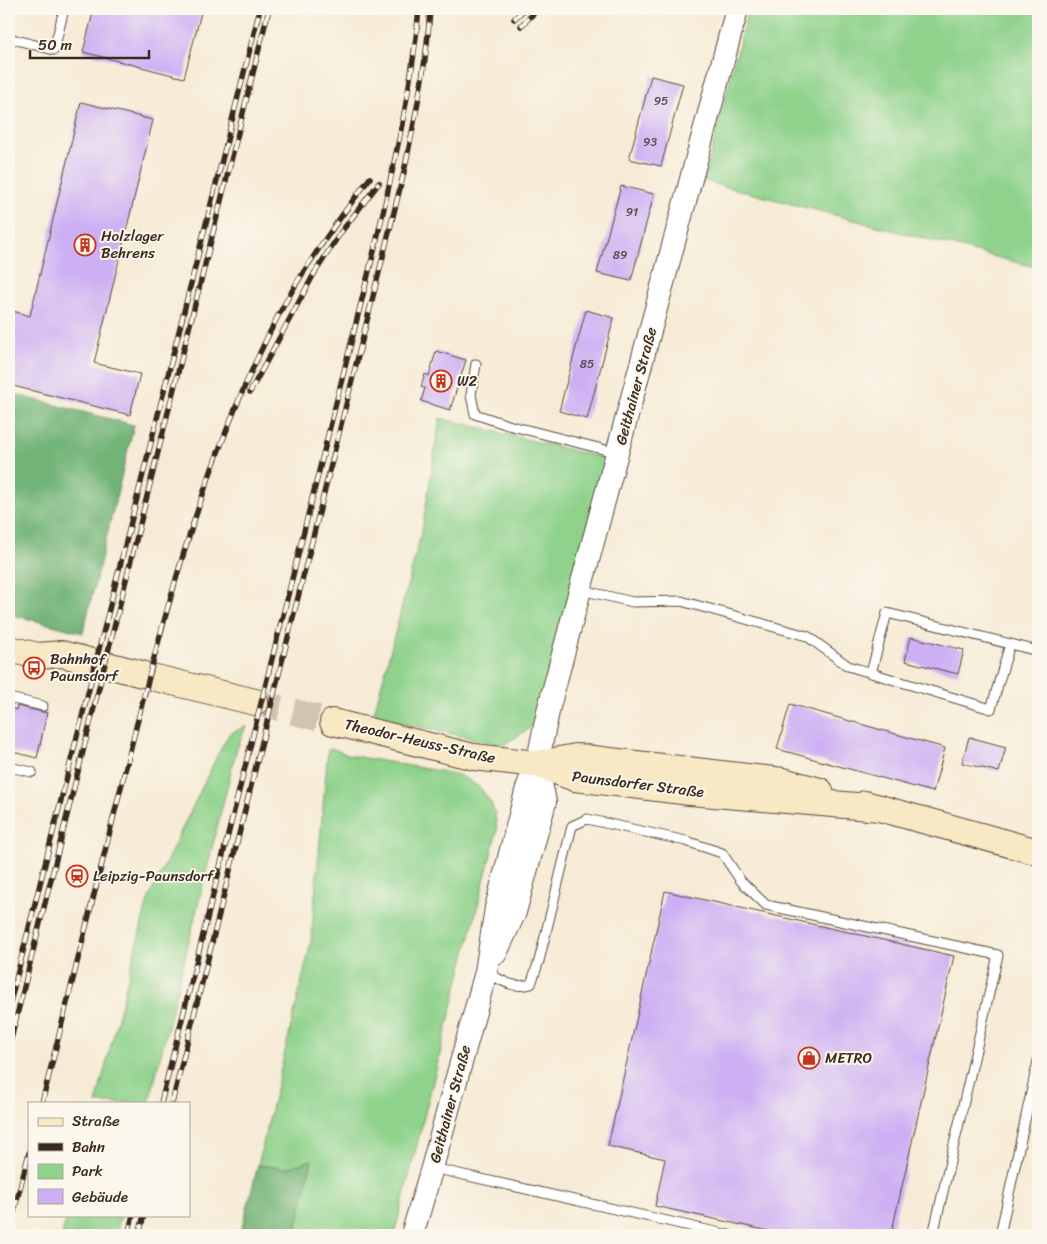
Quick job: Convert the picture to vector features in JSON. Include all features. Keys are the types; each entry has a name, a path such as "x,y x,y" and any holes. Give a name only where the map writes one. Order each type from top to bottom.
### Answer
{"main road":[{"path":"9,630 40,639 62,654"},
{"path":"9,649 38,656 62,654 255,702"},
{"name":"Theodor-Heuss-Straße","path":"333,722 474,757 537,764"},
{"name":"Paunsdorfer Straße","path":"537,764 575,778 690,792 880,808 1038,852"}],"street":[{"name":"Geithainer Straße","path":"412,1235 486,972 516,912 545,802 537,764 549,707 737,9"}],"lane":[{"path":"9,38 54,50 64,9"},
{"path":"476,364 471,395 475,414 508,425 618,453"},
{"path":"580,590 633,602 681,601 806,636 848,666 991,709 1010,644"},
{"path":"871,673 887,612 1038,651"},
{"path":"9,698 43,706"},
{"path":"9,766 32,772"},
{"path":"486,972 512,986 531,984 539,961 572,826 587,819 686,840 722,853 741,881 766,905 998,955 933,1235"},
{"path":"1000,1235 1038,1061"},
{"path":"432,1168 729,1235"}],"green space":[{"path":"748,9 1038,9 1038,268 704,181"},
{"path":"9,393 134,425 83,633 9,614"},
{"path":"440,418 611,460 540,722 503,745 373,717 422,530"},
{"path":"246,726 236,751 149,1102 96,1102 148,900 229,734"},
{"path":"331,748 348,755 456,774 481,789 491,803 495,813 497,830 394,1235 295,1235 312,1160 286,1168 258,1165 311,942 328,749"},
{"path":"312,1160 295,1235 240,1235 258,1165 286,1168"},
{"path":"67,1216 121,1216 116,1235 62,1235"}],"building":[{"path":"94,9 202,9 184,78 83,52"},
{"path":"651,76 683,84 661,166 629,159"},
{"name":"Holzlager Behrens","path":"81,102 153,120 94,363 140,374 130,415 9,385 9,310 30,316"},
{"path":"621,186 654,194 631,281 597,273"},
{"path":"586,310 614,318 587,419 559,411"},
{"name":"W2","path":"436,351 466,360 450,410 421,401 425,388 421,387 425,374 429,376"},
{"path":"911,637 964,650 958,674 905,661"},
{"path":"790,704 945,748 933,792 777,749"},
{"path":"17,706 47,713 37,758 9,751 9,708 16,710"},
{"path":"969,737 1006,747 999,772 962,763"},
{"name":"METRO","path":"665,891 954,956 891,1235 787,1235 655,1206 665,1159 608,1146"}],"tunnel":[{"path":"255,702 333,722"}],"railway":[{"path":"9,1007 260,9"},
{"path":"9,1047 269,9"},
{"path":"161,1102 376,243 407,97 419,9"},
{"path":"172,1102 404,172 423,71 430,9"},
{"path":"514,19 525,9"},
{"path":"521,26 538,9"},
{"path":"42,1102 153,661 186,544 206,487 250,373 277,318 321,246 370,178"},
{"path":"250,392 314,274 341,232 379,183"},
{"path":"9,1231 28,1157"},
{"path":"128,1235 133,1216"},
{"path":"139,1235 144,1216"}],"place":[{"name":"Holzlager Behrens","path":"85,245"},
{"name":"W2","path":"441,381"},
{"name":"Bahnhof Paunsdorf","path":"34,668"},
{"name":"Leipzig-Paunsdorf","path":"77,876"},
{"name":"METRO","path":"809,1058"}]}
